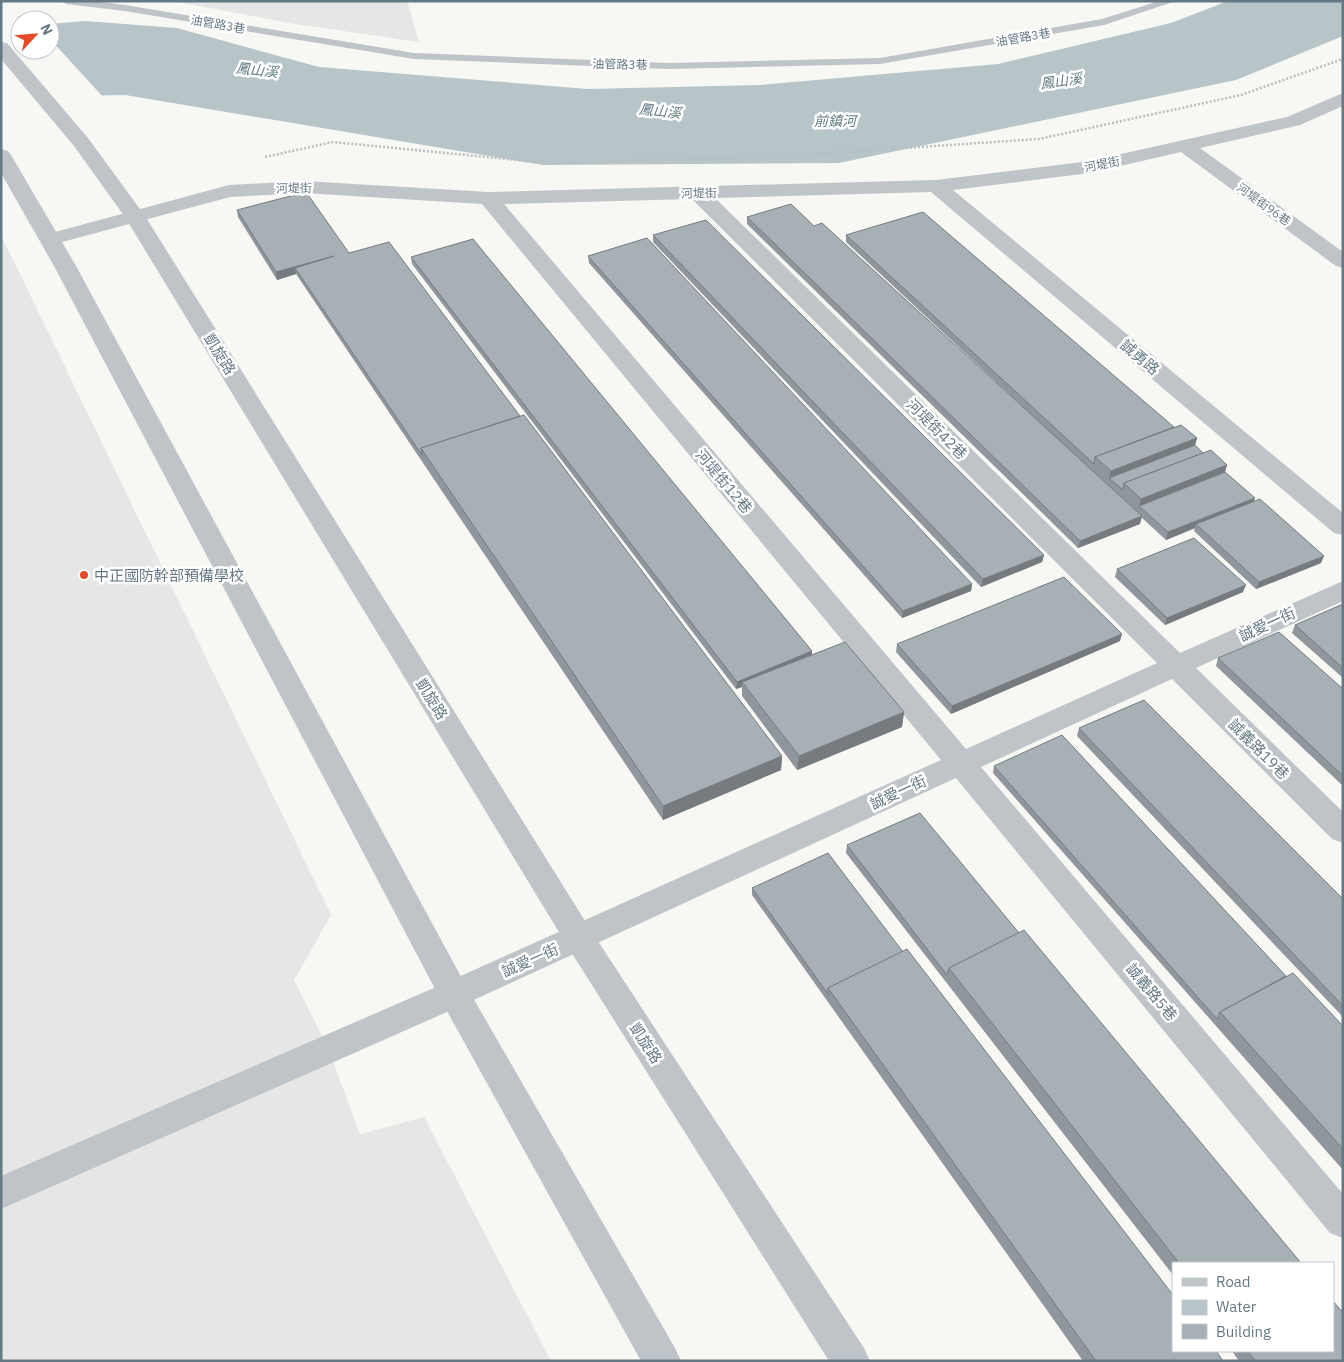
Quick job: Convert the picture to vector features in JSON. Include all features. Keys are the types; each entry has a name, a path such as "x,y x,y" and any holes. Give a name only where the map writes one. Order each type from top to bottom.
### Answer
{"street":[{"name":"凱旋路","path":"1,47 81,142 135,216 579,938 850,1361"},
{"name":"河堤街","path":"50,239 229,191 304,187 488,198 936,186 1090,167 1293,121 1338,106"},
{"name":"河堤街96巷","path":"1185,146 1343,262"},
{"path":"3,157 50,239 454,994 662,1361"},
{"name":"誠勇路","path":"936,186 1343,527"},
{"name":"河堤街42巷","path":"698,193 1176,666"},
{"name":"河堤街12巷","path":"488,198 961,764"},
{"name":"誠愛一街","path":"1,1193 579,938 1343,590"},
{"name":"誠義路19巷","path":"1176,666 1343,831"},
{"name":"誠義路5巷","path":"961,764 1343,1221"}],"lane":[{"name":"油管路3巷","path":"66,1 125,8 414,56 668,66 880,61 1104,22 1171,1"}],"path":[{"path":"257,159 333,142 548,163 770,157 1039,139 1241,95 1343,59"}],"shaded area":[{"path":"173,1 407,1 419,42 289,23"},
{"name":"中正國防幹部預備學校","path":"1,235 331,915 294,980 328,1048 360,1134 424,1117 551,1361 1,1361"}],"water":[{"name":"前鎮河","path":"1228,1 1343,1 1343,36 1236,80 839,163 543,165 125,95 1,97 16,60 60,60 60,23 85,21 177,28 319,67 588,89 760,85 998,64 1171,23"}],"pier":[{"path":"1,25 10,25 10,60 60,60 60,50 104,98 1,99"}],"building":[{"path":"306,192 349,253 389,242 520,416 421,448 422,455 295,268 334,256 276,272 237,210"},
{"path":"791,204 814,226 822,223 1142,516 1080,541 747,217"},
{"path":"923,212 1174,427 1095,457 1094,464 846,235"},
{"path":"706,220 1044,555 983,579 653,235"},
{"path":"647,238 972,584 903,611 588,256"},
{"path":"473,239 812,651 737,682 411,257"},
{"path":"524,415 782,756 663,806 421,448"},
{"path":"1181,425 1197,438 1111,471 1095,457"},
{"path":"1195,445 1203,453 1124,483 1123,490 1109,478"},
{"path":"1211,450 1227,465 1141,499 1124,483"},
{"path":"1225,472 1255,498 1168,532 1139,506"},
{"path":"1260,499 1324,556 1259,582 1196,524"},
{"path":"1194,538 1246,585 1167,618 1117,569"},
{"path":"1064,577 1122,634 952,706 897,644"},
{"path":"1343,604 1343,668 1295,625"},
{"path":"1279,632 1343,689 1343,776 1218,658"},
{"path":"845,642 904,712 799,756 742,682"},
{"path":"1144,700 1343,899 1343,1006 1079,728"},
{"path":"1062,735 1286,976 1220,1012 1217,1019 994,766"},
{"path":"920,813 1019,933 949,968 947,975 847,845"},
{"path":"828,853 903,952 828,988 828,994 752,888"},
{"path":"1024,930 1300,1262 1178,1262 949,968"},
{"path":"907,949 1172,1294 1172,1352 1217,1352 1223,1361 1096,1361 828,988"},
{"path":"1293,973 1343,1026 1343,1149 1220,1012"},
{"path":"1334,1302 1343,1313 1343,1361 1255,1361 1249,1352 1334,1352"}],"place":[{"name":"中正國防幹部預備學校","path":"84,575"}],"water label":[{"name":"鳳山溪","path":"257,70"},
{"name":"鳳山溪","path":"1061,81"},
{"name":"鳳山溪","path":"660,111"}]}
